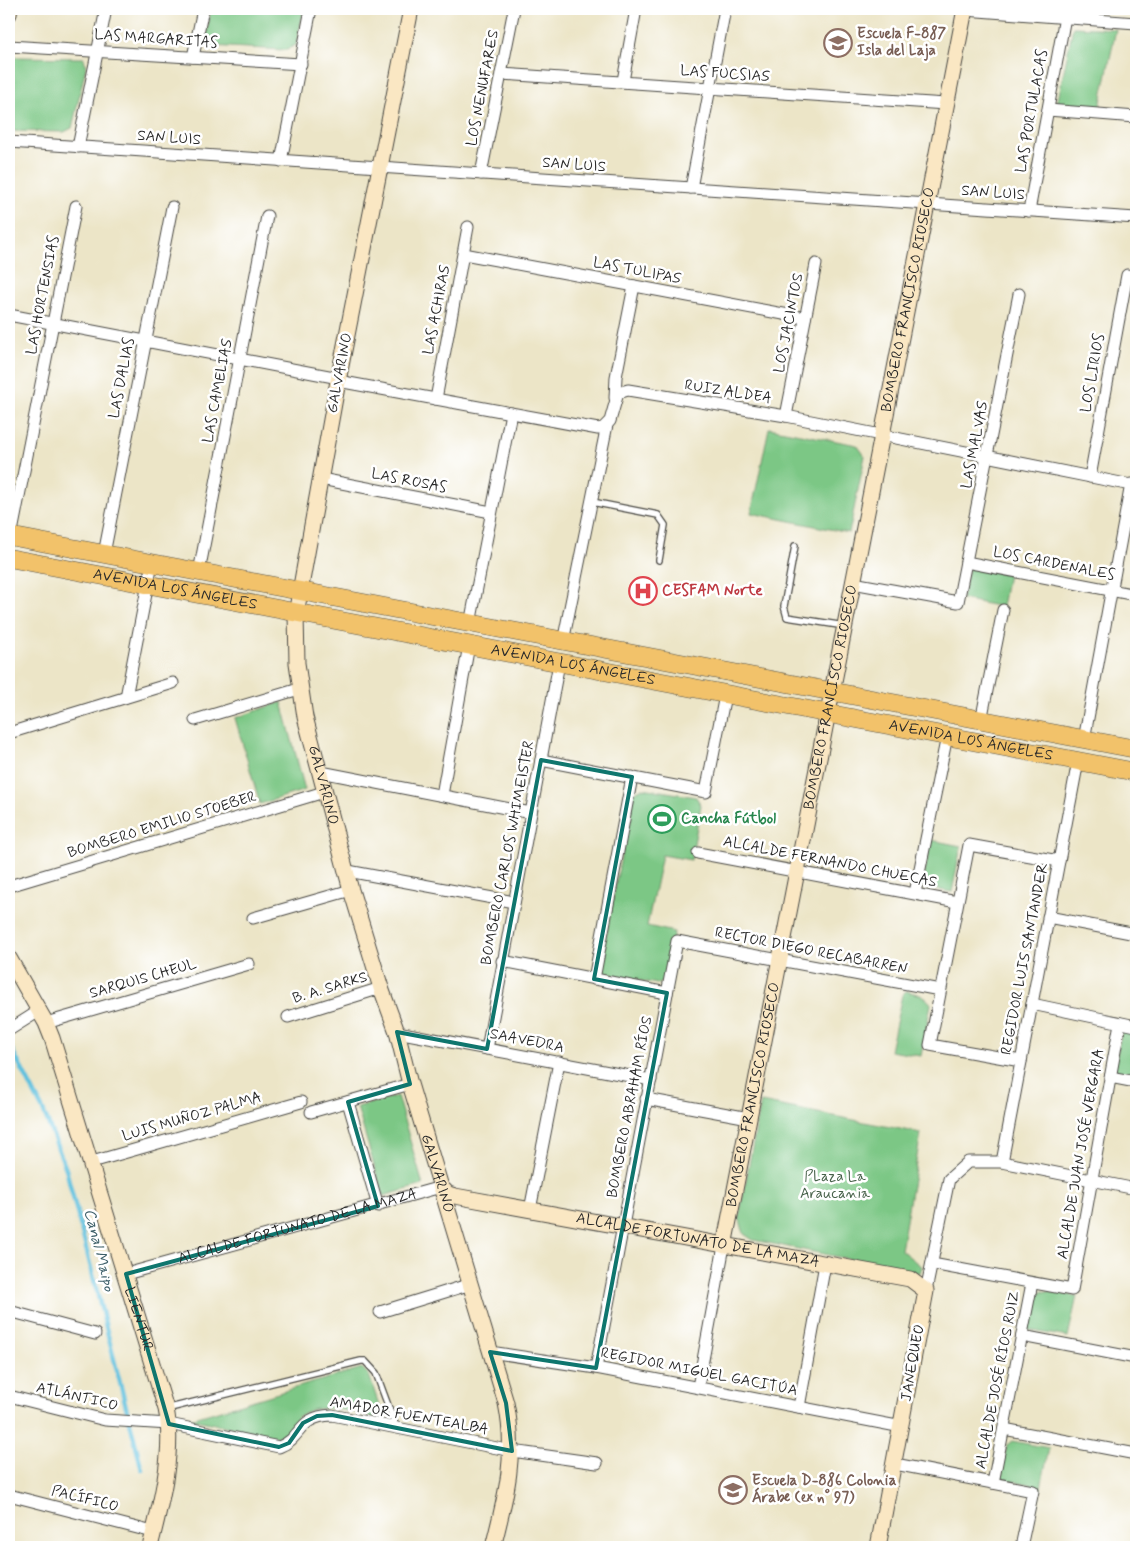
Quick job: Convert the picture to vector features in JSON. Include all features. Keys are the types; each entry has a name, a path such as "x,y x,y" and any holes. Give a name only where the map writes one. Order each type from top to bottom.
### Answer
{"main road":[{"path":"9,14 10,9"},
{"name":"GALVARINO","path":"411,9 379,167 300,592 296,614 295,647 300,689 321,772 324,792 348,871 351,890 381,988 397,1032 410,1084 506,1403 512,1450 508,1489 493,1547"},
{"name":"BOMBERO FRANCISCO RIOSECO","path":"724,1246 965,9"},
{"name":"AVENIDA LOS ÁNGELES","path":"10,536 1136,749"},
{"name":"AVENIDA LOS ÁNGELES","path":"9,558 1136,772"},
{"name":"LIENTUR","path":"9,958 42,1017 92,1162 168,1417 163,1486 150,1547"},
{"name":"ALCALDE FORTUNATO DE LA MAZA","path":"441,1187 448,1194 466,1198 910,1279 926,1291"},
{"path":"450,1215 451,1201 466,1198"},
{"name":"JANEQUEO","path":"878,1547 926,1291"}],"street":[{"path":"78,147 106,9"},
{"path":"193,57 203,9"},
{"path":"282,161 311,9"},
{"name":"LOS NENUFARES","path":"481,174 514,9"},
{"path":"622,82 636,9"},
{"path":"691,188 726,9"},
{"path":"965,9 1136,23"},
{"name":"LAS PORTULACAS","path":"1029,211 1065,18"},
{"name":"LAS MARGARITAS","path":"9,46 301,64"},
{"name":"LAS FUCSIAS","path":"501,74 946,104"},
{"path":"1048,110 1136,117"},
{"name":"SAN LUIS","path":"9,142 1136,218"},
{"name":"LAS HORTENSIAS","path":"10,536 76,206"},
{"name":"LAS DALIAS","path":"104,554 172,207"},
{"name":"LAS CAMELIAS","path":"199,572 267,216"},
{"name":"LAS ACHIRAS","path":"436,399 468,227"},
{"name":"LAS TULIPAS","path":"464,254 805,318"},
{"name":"LOS JACINTOS","path":"786,416 816,264"},
{"name":"LOS LIRIOS","path":"1090,477 1127,275"},
{"path":"563,642 607,425 615,398 616,377 634,286"},
{"name":"LAS MALVAS","path":"853,583 958,602 1019,294"},
{"path":"9,315 511,413 598,429 607,425"},
{"name":"RUIZ ALDEA","path":"615,398 618,392 628,390 786,416 882,437 1133,485"},
{"path":"470,624 511,413"},
{"name":"LAS ROSAS","path":"321,479 492,512"},
{"path":"1084,740 1110,590 1133,485"},
{"name":"LOS CARDENALES","path":"966,562 1136,594"},
{"path":"126,697 152,564"},
{"path":"981,721 1004,610"},
{"path":"442,795 469,645"},
{"name":"BOMBERO CARLOS WHIMEISTER","path":"487,1049 502,961 560,664"},
{"path":"9,733 173,683"},
{"path":"195,720 300,689"},
{"path":"541,760 706,792 725,695"},
{"path":"916,893 947,736"},
{"name":"REGIDOR LUIS SANTANDER","path":"1002,1162 1078,761"},
{"path":"321,772 531,812"},
{"path":"594,979 632,778"},
{"name":"BOMBERO EMILIO STOEBER","path":"9,886 324,792"},
{"path":"1021,1062 930,1045 940,990 969,845 1059,861"},
{"name":"ALCALDE FERNANDO CHUECAS","path":"698,852 958,902"},
{"path":"348,871 514,902"},
{"path":"254,918 351,890"},
{"path":"1048,917 1136,934"},
{"name":"RECTOR DIEGO RECABARREN","path":"677,941 940,990"},
{"name":"BOMBERO ABRAHAM RÍOS","path":"596,1368 677,941"},
{"path":"502,961 667,993"},
{"name":"SARQUIS CHEUL","path":"9,1030 42,1017 249,964"},
{"name":"B. A. SARKS","path":"288,1017 381,988"},
{"path":"1032,1004 1136,1026"},
{"name":"ALCALDE JUAN JOSÉ VERGARA","path":"1032,1283 1072,1290 1120,1023"},
{"name":"SAAVEDRA","path":"397,1032 651,1080"},
{"path":"530,1210 559,1062"},
{"path":"1110,1077 1136,1082"},
{"path":"311,1112 410,1084"},
{"path":"646,1099 749,1118"},
{"name":"LUIS MUÑOZ PALMA","path":"92,1162 301,1102"},
{"path":"348,1102 378,1206"},
{"name":"JANEQUEO","path":"926,1291 949,1179 968,1162 1002,1162"},
{"path":"1002,1162 1136,1189"},
{"name":"ALCALDE FORTUNATO DE LA MAZA","path":"126,1274 378,1206 441,1187"},
{"name":"BOMBERO FRANCISCO RIOSECO","path":"698,1387 724,1246"},
{"path":"799,1407 825,1264"},
{"path":"932,1264 1032,1283"},
{"name":"ALCALDE JOSÉ RÍOS RUIZ","path":"993,1483 1032,1283"},
{"path":"380,1312 471,1284"},
{"path":"9,1311 95,1334"},
{"path":"1022,1336 1136,1358"},
{"name":"REGIDOR MIGUEL GACITÚA","path":"490,1352 596,1368 902,1427"},
{"name":"ATLÁNTICO","path":"9,1396 120,1423 144,1423 168,1417"},
{"name":"AMADOR FUENTEALBA","path":"168,1417 278,1447 289,1443 303,1423 317,1416 332,1415 512,1450 597,1463"},
{"path":"1004,1429 1136,1454"},
{"path":"895,1464 1033,1491 1021,1547"},
{"name":"PACÍFICO","path":"9,1495 153,1532"}],"lane":[{"path":"592,502 658,515 666,525 659,560"},
{"path":"795,546 784,606 787,617 844,626"},
{"path":"168,1417 366,1361 376,1373 396,1427"}],"highlighted area":[{"path":"541,760 632,777 594,979 667,993 596,1368 490,1352 506,1403 512,1451 332,1415 317,1416 303,1423 289,1443 279,1447 169,1424 126,1274 378,1206 348,1102 410,1084 397,1032 487,1049"}],"green space":[{"path":"211,9 304,9 296,45 285,50 210,46 206,37"},
{"path":"1073,27 1116,29 1100,107 1057,104"},
{"path":"15,57 84,58 86,67 72,128 64,132 9,131 9,68"},
{"path":"769,428 857,445 865,456 849,533 751,513"},
{"path":"969,567 1008,574 1002,607 962,599"},
{"path":"282,702 305,790 260,804 235,718"},
{"path":"643,788 696,797 701,805 691,860 662,855 647,926 674,932 666,978 657,984 607,974 600,968 633,793"},
{"path":"931,840 961,846 952,892 922,887"},
{"path":"906,991 923,997 931,1004 921,1056 890,1051 902,995"},
{"path":"1128,1030 1136,1032 1136,1078 1119,1074 1114,1068 1121,1034"},
{"path":"397,1096 423,1185 383,1196 357,1107"},
{"name":"PLaza La Araucania","path":"761,1102 921,1133 901,1250 922,1267 920,1273 753,1240 744,1234 739,1217"},
{"path":"1042,1291 1077,1296 1068,1337 1028,1330 1035,1296"},
{"path":"362,1368 369,1375 384,1420 329,1408 318,1409 308,1411 299,1416 287,1431 277,1437 191,1419"},
{"path":"1012,1441 1049,1448 1040,1492 1030,1484 1000,1479 1007,1445"}],"waterway":[{"name":"Canal Maipo","path":"9,1044 43,1110 66,1169 142,1470"}],"place":[{"name":"Escuela F-887 Isla del Laja","path":"838,43"},
{"name":"CESFAM Norte","path":"643,591"},
{"name":"Cancha Fútbol","path":"662,819"},
{"name":"Escuela D-886 Colonia Árabe (ex n° 97)","path":"733,1490"}]}
